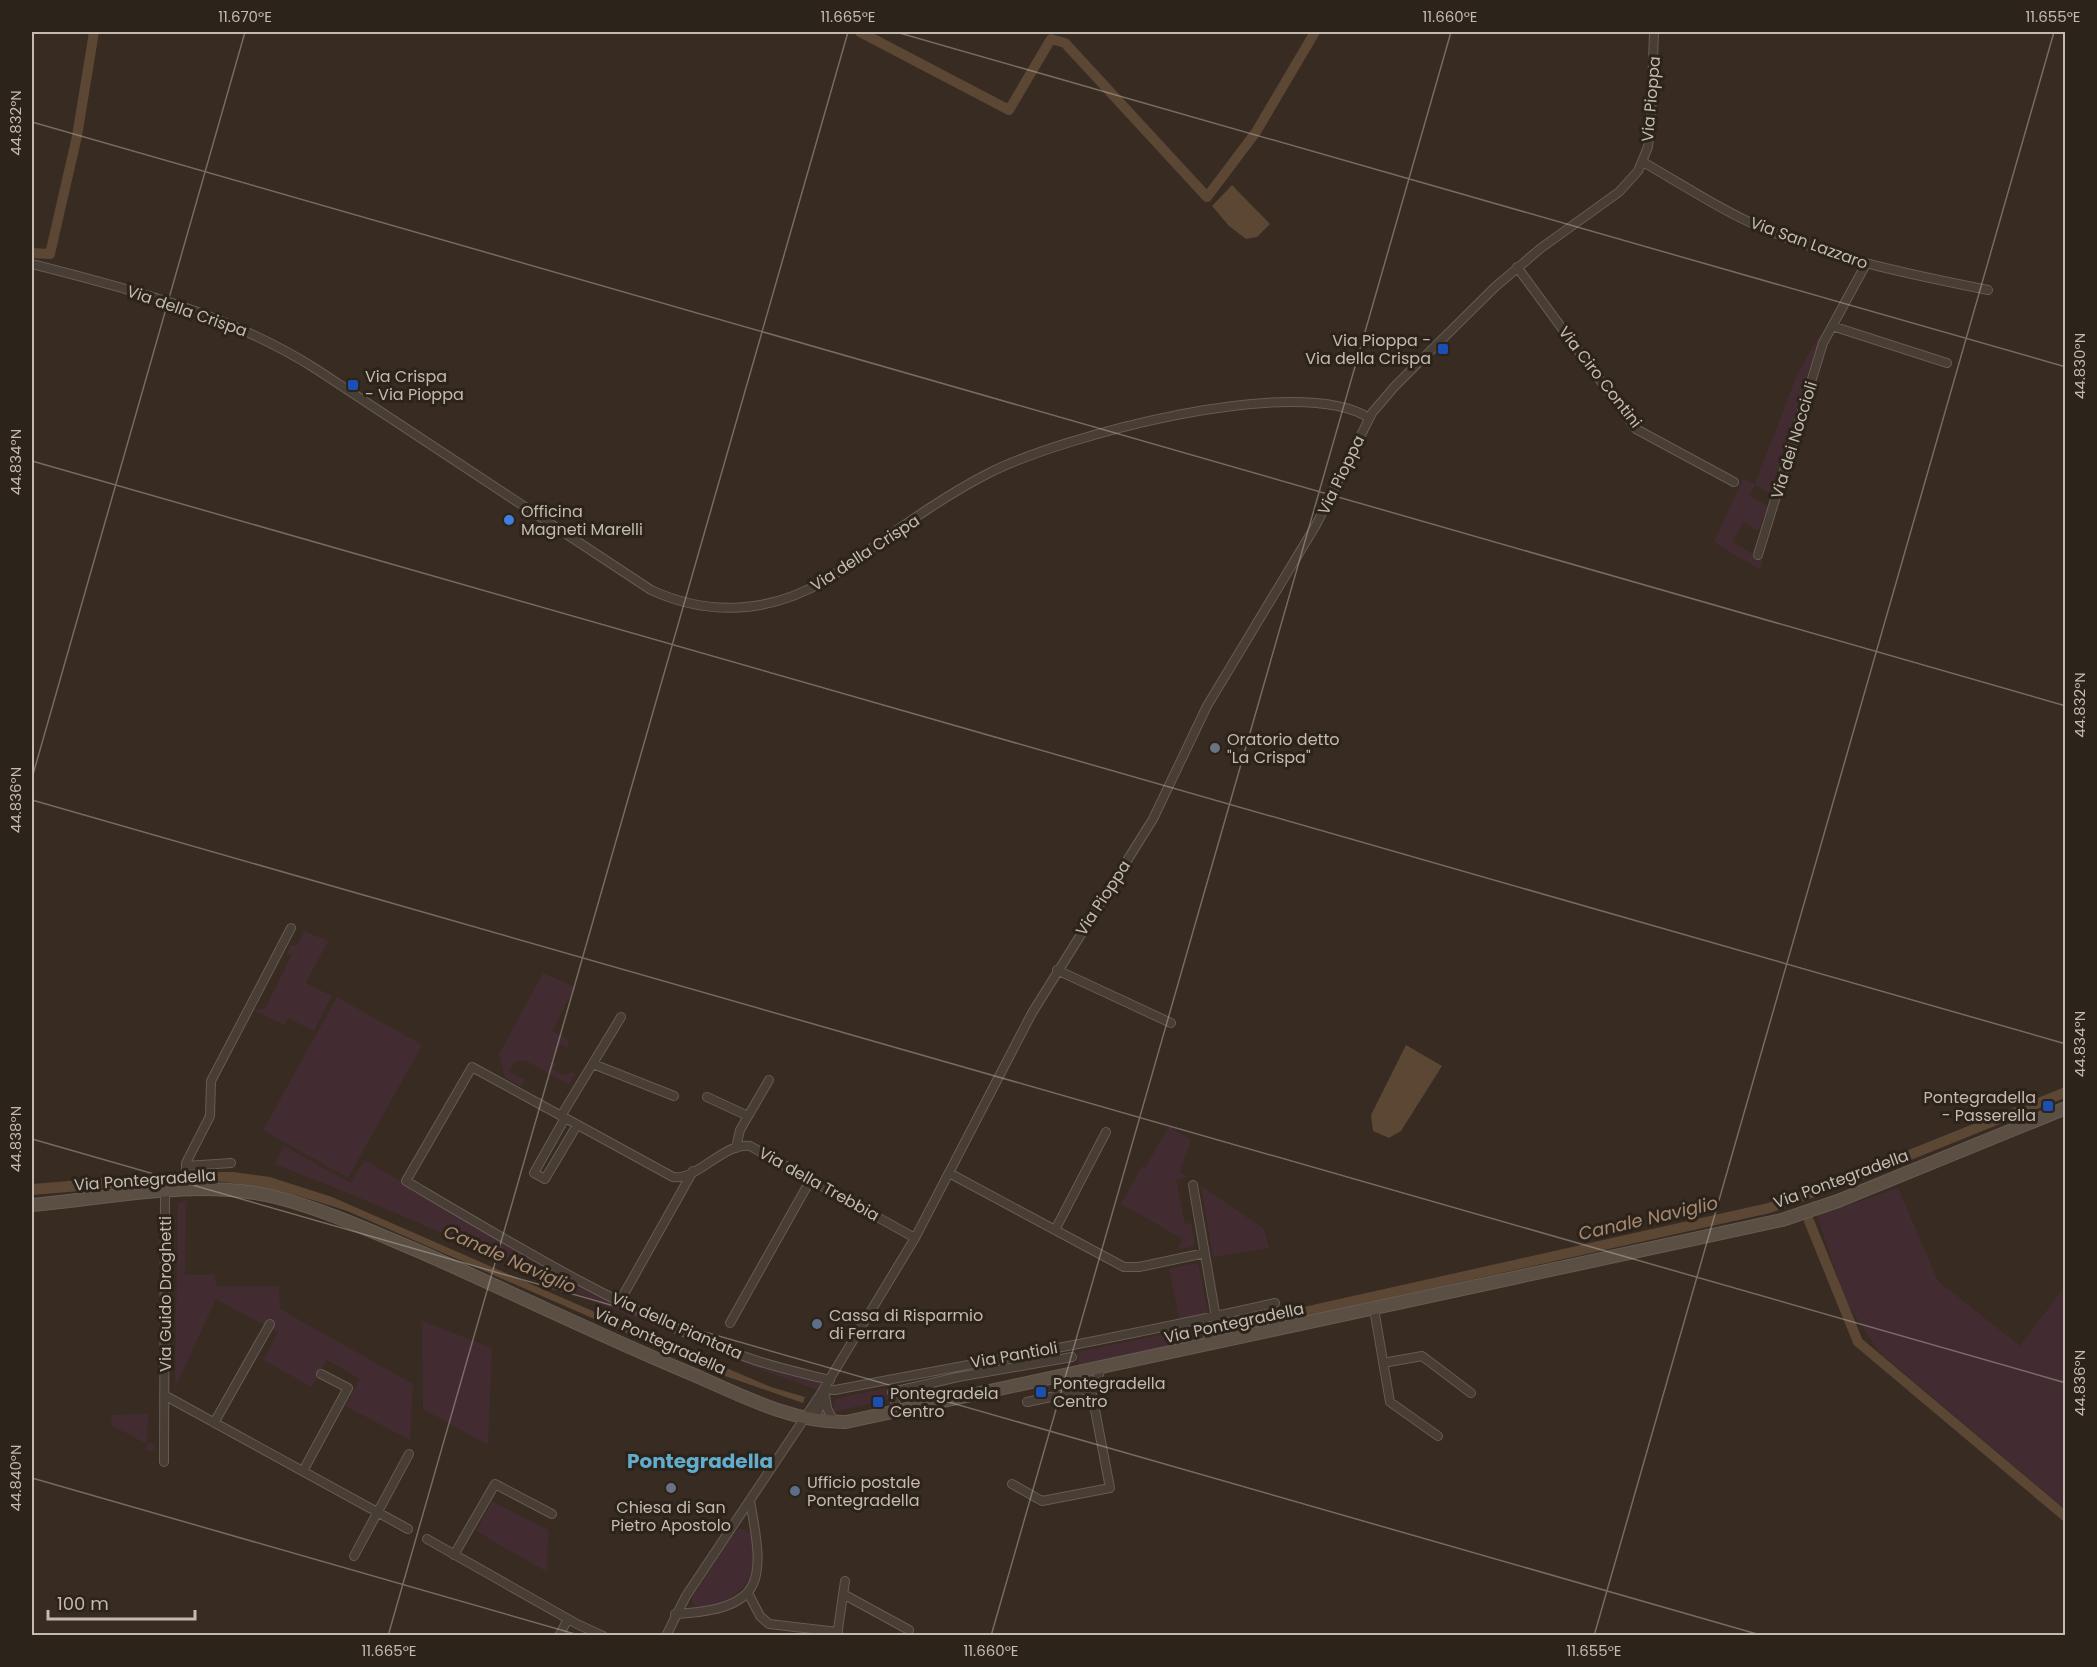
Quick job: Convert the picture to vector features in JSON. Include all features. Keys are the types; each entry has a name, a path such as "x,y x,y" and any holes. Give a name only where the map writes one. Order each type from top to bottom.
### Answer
{"street":[{"name":"Via Pioppa","path":"666,1635 675,1614 750,1501 810,1420 824,1389 915,1238 1057,970 1153,819 1207,706 1311,535 1369,418 1395,386 1517,267 1619,192 1634,177 1648,147 1654,100 1654,32"},
{"name":"Via San Lazzaro","path":"1642,162 1765,229 1866,264 1988,290"},
{"name":"Via della Crispa","path":"32,264 204,314 270,342 316,369 651,590 676,600 718,609 759,606 800,594 825,580 976,480 1020,459 1062,445 1168,418 1245,405 1335,405 1353,408 1369,418"},
{"name":"Via dei Noccioli","path":"1758,555 1821,349 1866,264"},
{"name":"Via Ciro Contini","path":"1517,267 1636,429 1734,482"},
{"path":"1832,326 1947,363"},
{"path":"186,1190 186,1166 210,1116 211,1081 291,928"},
{"path":"1057,970 1171,1023"},
{"path":"578,1125 545,1179 534,1173 563,1117 621,1017"},
{"path":"593,1064 674,1096"},
{"name":"Via della Trebbia","path":"406,1181 472,1067 673,1177 680,1177 746,1145 915,1238"},
{"path":"736,1148 740,1130 769,1080"},
{"path":"707,1097 748,1116"},
{"name":"Via Pontegradella","path":"32,1205 186,1190 228,1191 266,1196 329,1214 468,1273 667,1364 810,1420 834,1422 854,1421 1211,1345 1794,1216 2066,1108"},
{"path":"1055,1230 1106,1132"},
{"path":"186,1166 231,1163"},
{"path":"620,1302 694,1170"},
{"path":"949,1173 1125,1267 1139,1267 1205,1253"},
{"path":"730,1323 811,1179"},
{"name":"Via della Piantata","path":"406,1181 519,1248 620,1302 749,1358 830,1380"},
{"path":"1192,1185 1216,1317"},
{"name":"Via Guido Droghetti","path":"164,1462 165,1192"},
{"name":"Via Pantioli","path":"824,1389 835,1390 1070,1346 1203,1320 1275,1303"},
{"path":"1374,1309 1390,1402 1438,1436"},
{"path":"1203,1320 1211,1345"},
{"path":"214,1423 270,1324"},
{"path":"1070,1346 1076,1373"},
{"path":"1383,1363 1422,1356 1471,1393"},
{"path":"898,1411 892,1392 958,1377 1072,1357"},
{"path":"1027,1402 1094,1388 1101,1368"},
{"path":"303,1471 348,1388 321,1374"},
{"path":"824,1389 827,1408 834,1422"},
{"path":"1012,1484 1042,1501 1110,1488 1090,1389"},
{"name":"Via Guido Droghetti","path":"164,1395 408,1529"},
{"path":"354,1556 409,1454"},
{"path":"454,1555 495,1484 552,1514"},
{"path":"675,1614 719,1610 732,1606 748,1593 756,1578 759,1565 750,1501"},
{"path":"427,1539 568,1619 603,1635"},
{"path":"748,1593 760,1616 769,1624 837,1634 845,1581"},
{"path":"843,1594 909,1630"},
{"path":"559,1635 568,1619"}],"shaded area":[{"path":"1232,185 1270,224 1257,237 1246,239 1229,226 1212,206"},
{"path":"1822,330 1770,493 1755,485 1749,495 1768,506 1758,531 1743,522 1733,542 1763,561 1760,570 1714,542 1743,479 1755,484 1797,375"},
{"path":"304,931 328,941 306,983 332,996 314,1031 288,1018 284,1025 253,1010 265,1009 292,954 287,954 290,946 298,944"},
{"path":"543,973 575,987 552,1031 567,1039 569,1048 561,1044 551,1061 557,1064 552,1069 565,1076 571,1072 575,1074 569,1084 524,1060 514,1063 509,1071 525,1080 522,1087 505,1078 499,1054"},
{"path":"337,997 422,1045 348,1178 263,1130"},
{"path":"1406,1045 1442,1066 1401,1131 1389,1138 1373,1131 1371,1115"},
{"path":"1169,1126 1191,1140 1180,1172 1188,1177 1176,1180 1185,1224 1191,1223 1195,1246 1177,1250 1183,1239 1121,1204 1142,1166 1145,1168"},
{"path":"284,1146 351,1183 364,1160 605,1299 712,1347 826,1381 818,1390 749,1365 613,1309 410,1219 274,1164"},
{"path":"195,1172 233,1172 270,1177 332,1197 771,1387 805,1397 803,1403 725,1376 347,1211 273,1190 235,1183 196,1180"},
{"path":"140,1175 141,1186 32,1195 32,1184"},
{"path":"1201,1186 1264,1229 1269,1248 1213,1257"},
{"path":"1898,1188 1938,1281 2020,1346 2065,1286 2065,1509 1879,1352 1846,1302 1817,1216"},
{"path":"186,1201 185,1275 214,1275 217,1286 279,1286 280,1309 413,1384 410,1440 345,1406 360,1379 327,1360 312,1387 263,1360 278,1333 216,1299 175,1388 178,1203"},
{"path":"1198,1263 1209,1316 1180,1322 1169,1269"},
{"path":"422,1321 492,1348 488,1445 423,1409"},
{"path":"1201,1327 1203,1341 1079,1367 1077,1352"},
{"path":"886,1388 890,1399 834,1412 834,1399"},
{"path":"148,1414 147,1443 155,1444 155,1451 147,1451 147,1444 112,1426 111,1415"},
{"path":"492,1501 548,1530 547,1572 476,1531"},
{"path":"741,1528 750,1533 754,1554 752,1575 731,1598 711,1606 693,1605 692,1598 735,1532"}],"waterway":[{"path":"32,253 50,254 77,136 94,32"},
{"path":"860,32 1009,110 1051,39 1065,43 1207,197 1256,132 1315,32"},
{"name":"Canale Naviglio","path":"1224,1330 1769,1208 1845,1181 2066,1092"},
{"path":"1809,1221 1858,1342 2066,1517"}],"place":[{"name":"Via Pioppa - Via della Crispa","path":"1443,349"},
{"name":"Via Crispa - Via Pioppa","path":"353,385"},
{"name":"Officina Magneti Marelli","path":"509,520"},
{"name":"Oratorio detto \"La Crispa\"","path":"1215,748"},
{"name":"Pontegradella - Passerella","path":"2048,1106"},
{"name":"Cassa di Risparmio di Ferrara","path":"817,1324"},
{"name":"Pontegradella Centro","path":"1041,1392"},
{"name":"Pontegradela Centro","path":"878,1402"},
{"name":"Chiesa di San Pietro Apostolo","path":"671,1488"},
{"name":"Ufficio postale Pontegradella","path":"795,1491"}],"district":[{"name":"Pontegradella","path":"700,1461"}]}
